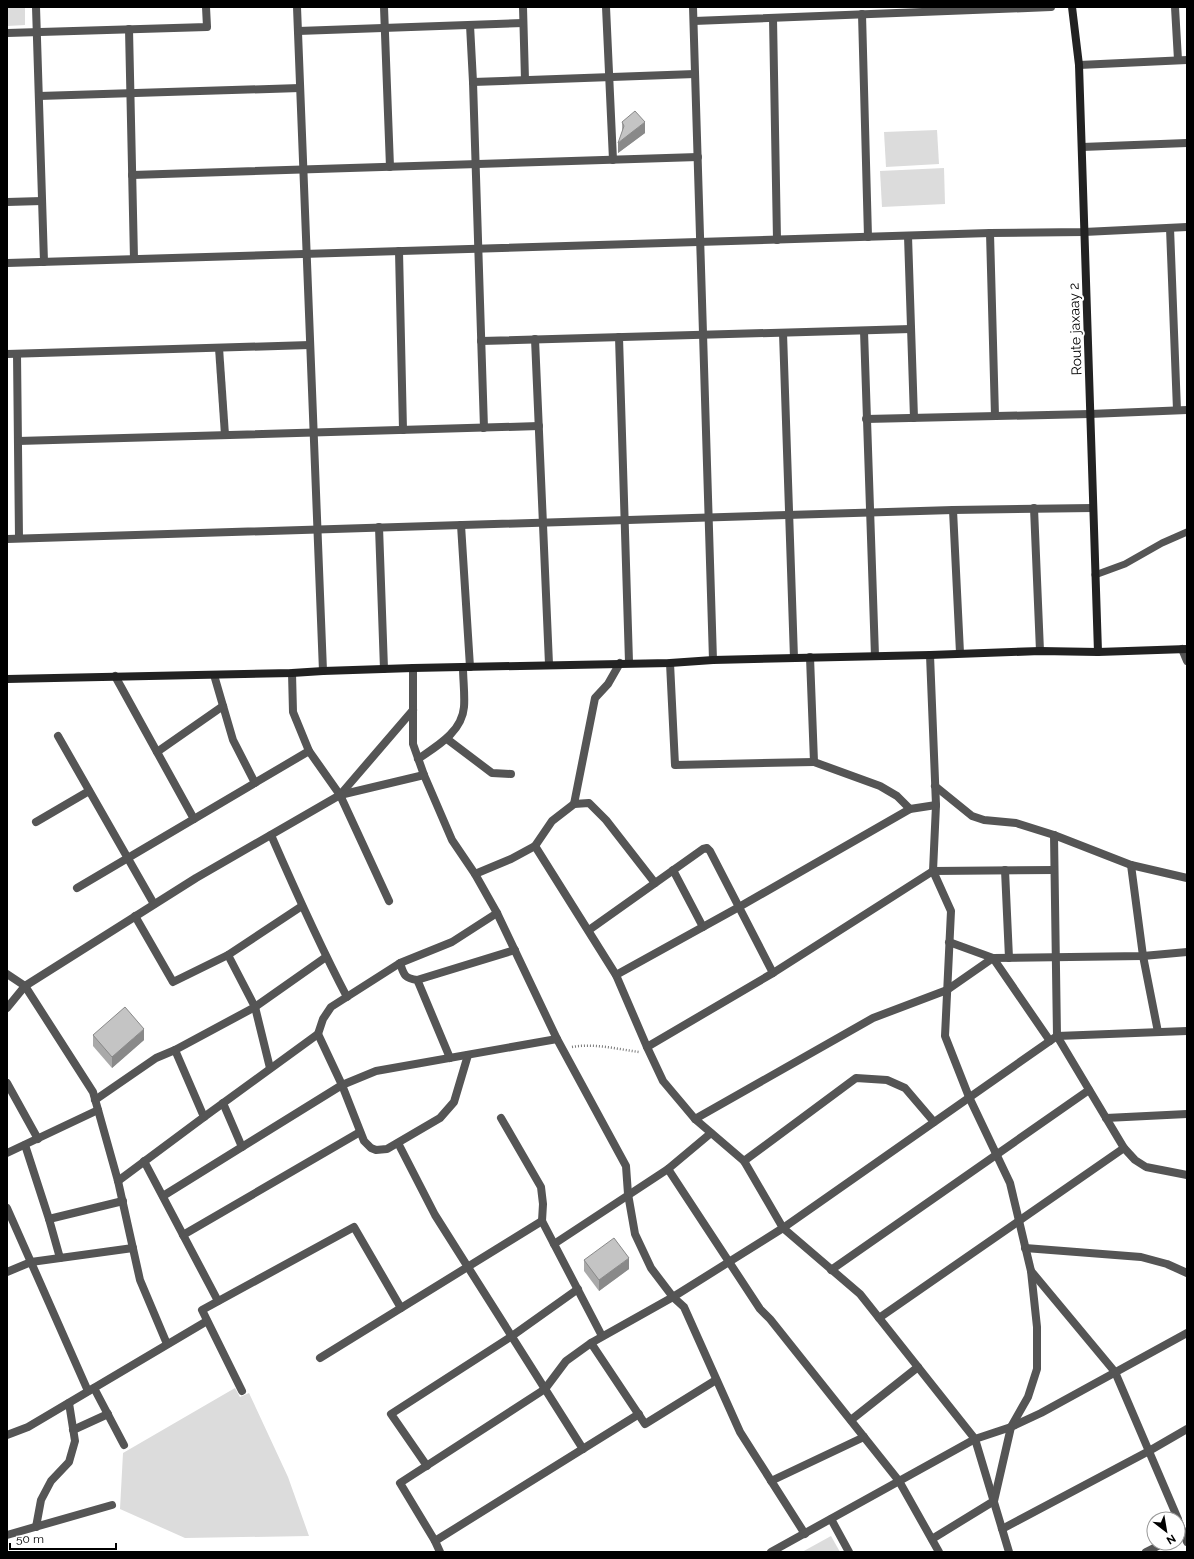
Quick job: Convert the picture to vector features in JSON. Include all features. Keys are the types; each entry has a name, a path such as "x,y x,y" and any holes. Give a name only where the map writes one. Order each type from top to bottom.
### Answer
{"street":[{"path":"36,7 44,262"},
{"path":"7,33 207,27 206,7"},
{"path":"297,7 322,671"},
{"path":"384,7 390,167"},
{"path":"523,7 525,80"},
{"path":"606,7 613,160"},
{"path":"693,7 713,660"},
{"path":"694,21 862,14 897,10 1050,7"},
{"name":"Route jaxaay 2","path":"1072,7 1079,66 1098,652"},
{"path":"1175,7 1178,60"},
{"path":"862,14 868,237"},
{"path":"773,18 777,240"},
{"path":"298,31 523,23"},
{"path":"470,25 474,82 484,428"},
{"path":"129,30 134,259"},
{"path":"1079,66 1187,60"},
{"path":"474,82 695,74"},
{"path":"39,96 300,88"},
{"path":"1082,147 1187,143"},
{"path":"132,175 698,157"},
{"path":"7,202 42,201"},
{"path":"7,263 990,233 1084,232 1187,227"},
{"path":"1170,228 1177,410"},
{"path":"990,233 995,416"},
{"path":"908,236 914,418"},
{"path":"399,251 403,430"},
{"path":"481,341 911,329"},
{"path":"864,331 875,656"},
{"path":"783,333 794,658"},
{"path":"574,804 581,776 594,698 608,684 624,662 624,520 619,337"},
{"path":"535,339 549,664"},
{"path":"7,354 310,345"},
{"path":"219,348 225,435"},
{"path":"17,354 19,538"},
{"path":"866,419 1090,414 1187,410"},
{"path":"18,441 539,426"},
{"path":"1034,508 1040,651"},
{"path":"7,539 954,510 1093,508"},
{"path":"954,510 960,653"},
{"path":"418,759 447,739 458,725 464,708 466,667 461,525"},
{"path":"378,528 384,669"},
{"path":"7,679 292,673 624,662 670,663 713,660 1040,651 1098,652 1184,649 1187,661"},
{"path":"930,655 936,805 933,870 951,911 945,1036 969,1097 1010,1183 1031,1271 1037,1326 1037,1369 1028,1398 1011,1427 994,1501 932,1539"},
{"path":"810,658 814,762"},
{"path":"670,663 675,765 814,762 880,786 897,796 910,809"},
{"path":"413,668 413,744 424,775 452,840 475,874 497,913 562,1049 626,1166 628,1194 635,1234 651,1268 673,1297 684,1307 740,1432 805,1534"},
{"path":"292,673 293,712 309,751 340,795 389,901"},
{"path":"214,675 232,740 255,784"},
{"path":"115,676 194,819"},
{"path":"157,752 223,706"},
{"path":"340,795 413,710"},
{"path":"58,736 154,904"},
{"path":"447,739 492,774 511,774"},
{"path":"77,888 309,751"},
{"path":"7,1008 25,986 154,904 340,795 424,775"},
{"path":"935,786 972,816 984,820 1016,823 1054,835 1131,865 1187,878"},
{"path":"36,822 89,791"},
{"path":"475,874 511,859 535,846 552,821 574,804 589,803 606,820 655,883"},
{"path":"616,975 739,907 910,809 936,805"},
{"path":"271,835 326,958 347,997"},
{"path":"1054,835 1057,1036 1124,1148 1135,1160 1146,1167 1187,1176"},
{"path":"535,846 616,975 663,1081 696,1119 744,1161 783,1228 860,1294 975,1439 1009,1552"},
{"path":"589,930 706,848 710,851 773,973"},
{"path":"1131,865 1143,956 1158,1032"},
{"path":"673,870 703,927"},
{"path":"648,1050 773,973 933,870 1054,870"},
{"path":"1005,870 1009,958"},
{"path":"135,916 173,982 228,955 302,906"},
{"path":"118,1181 204,1116 318,1034 323,1019 331,1007 400,963 452,942 497,913"},
{"path":"949,942 993,958 1143,956 1187,952"},
{"path":"400,963 405,977 408,979 417,980 515,950"},
{"path":"228,955 255,1007 270,1068"},
{"path":"95,1100 156,1058 175,1050 255,1007 326,958"},
{"path":"696,1119 874,1018 947,990 993,958"},
{"path":"993,958 1050,1041"},
{"path":"7,974 25,986 92,1092 118,1181 140,1280 167,1344"},
{"path":"417,980 450,1058"},
{"path":"440,1552 400,1483 545,1389 566,1361 591,1343 673,1297 783,1228 1057,1036 1187,1031"},
{"path":"318,1034 342,1085 364,1141 371,1148 376,1150 387,1149 440,1118 454,1102 468,1055"},
{"path":"163,1196 342,1085 376,1071 557,1039"},
{"path":"175,1050 204,1116"},
{"path":"744,1161 856,1078 887,1080 905,1088 934,1122"},
{"path":"7,1083 38,1139"},
{"path":"831,1270 1089,1090"},
{"path":"223,1103 242,1147"},
{"path":"7,1154 98,1110"},
{"path":"1106,1118 1187,1114"},
{"path":"501,1118 541,1187 543,1204 542,1222 602,1336"},
{"path":"183,1235 360,1132"},
{"path":"554,1244 668,1169 711,1133"},
{"path":"398,1143 435,1215 583,1449"},
{"path":"25,1145 60,1258"},
{"path":"879,1318 1124,1148"},
{"path":"144,1161 218,1301"},
{"path":"668,1169 760,1309 770,1319 899,1481 939,1552"},
{"path":"49,1219 123,1201"},
{"path":"7,1208 91,1389 108,1414 124,1444"},
{"path":"320,1358 542,1222"},
{"path":"242,1391 202,1310 354,1227 401,1308"},
{"path":"7,1272 31,1262 133,1248"},
{"path":"1025,1248 1140,1257 1167,1264 1187,1273"},
{"path":"1031,1271 1115,1372 1174,1511"},
{"path":"427,1466 391,1414 512,1336 578,1289"},
{"path":"7,1435 28,1427 207,1321"},
{"path":"771,1552 975,1439 1011,1427 1041,1413 1187,1333"},
{"path":"591,1343 645,1424 716,1380"},
{"path":"850,1420 918,1367"},
{"path":"36,1527 41,1500 51,1481 69,1462 75,1441 69,1402"},
{"path":"73,1430 108,1414"},
{"path":"435,1541 638,1414"},
{"path":"1002,1529 1149,1451 1187,1429"},
{"path":"771,1481 864,1437"},
{"path":"7,1535 112,1506"},
{"path":"831,1519 849,1552"}],"lane":[{"path":"1096,574 1125,564 1162,543 1187,532"}],"path":[{"path":"562,1049 580,1045 648,1050"}],"shaded area":[{"path":"7,7 25,7 25,25 7,26"},
{"path":"937,130 939,164 886,167 884,132"},
{"path":"944,168 945,204 882,207 880,171"},
{"path":"235,1388 240,1397 249,1393 288,1477 309,1536 185,1538 120,1509 123,1453"},
{"path":"831,1536 840,1552 802,1552"}],"building":[{"path":"635,111 645,122 618,143 624,126 622,122"},
{"path":"125,1007 144,1029 112,1057 93,1035"},
{"path":"614,1238 629,1258 599,1280 584,1260"}]}
